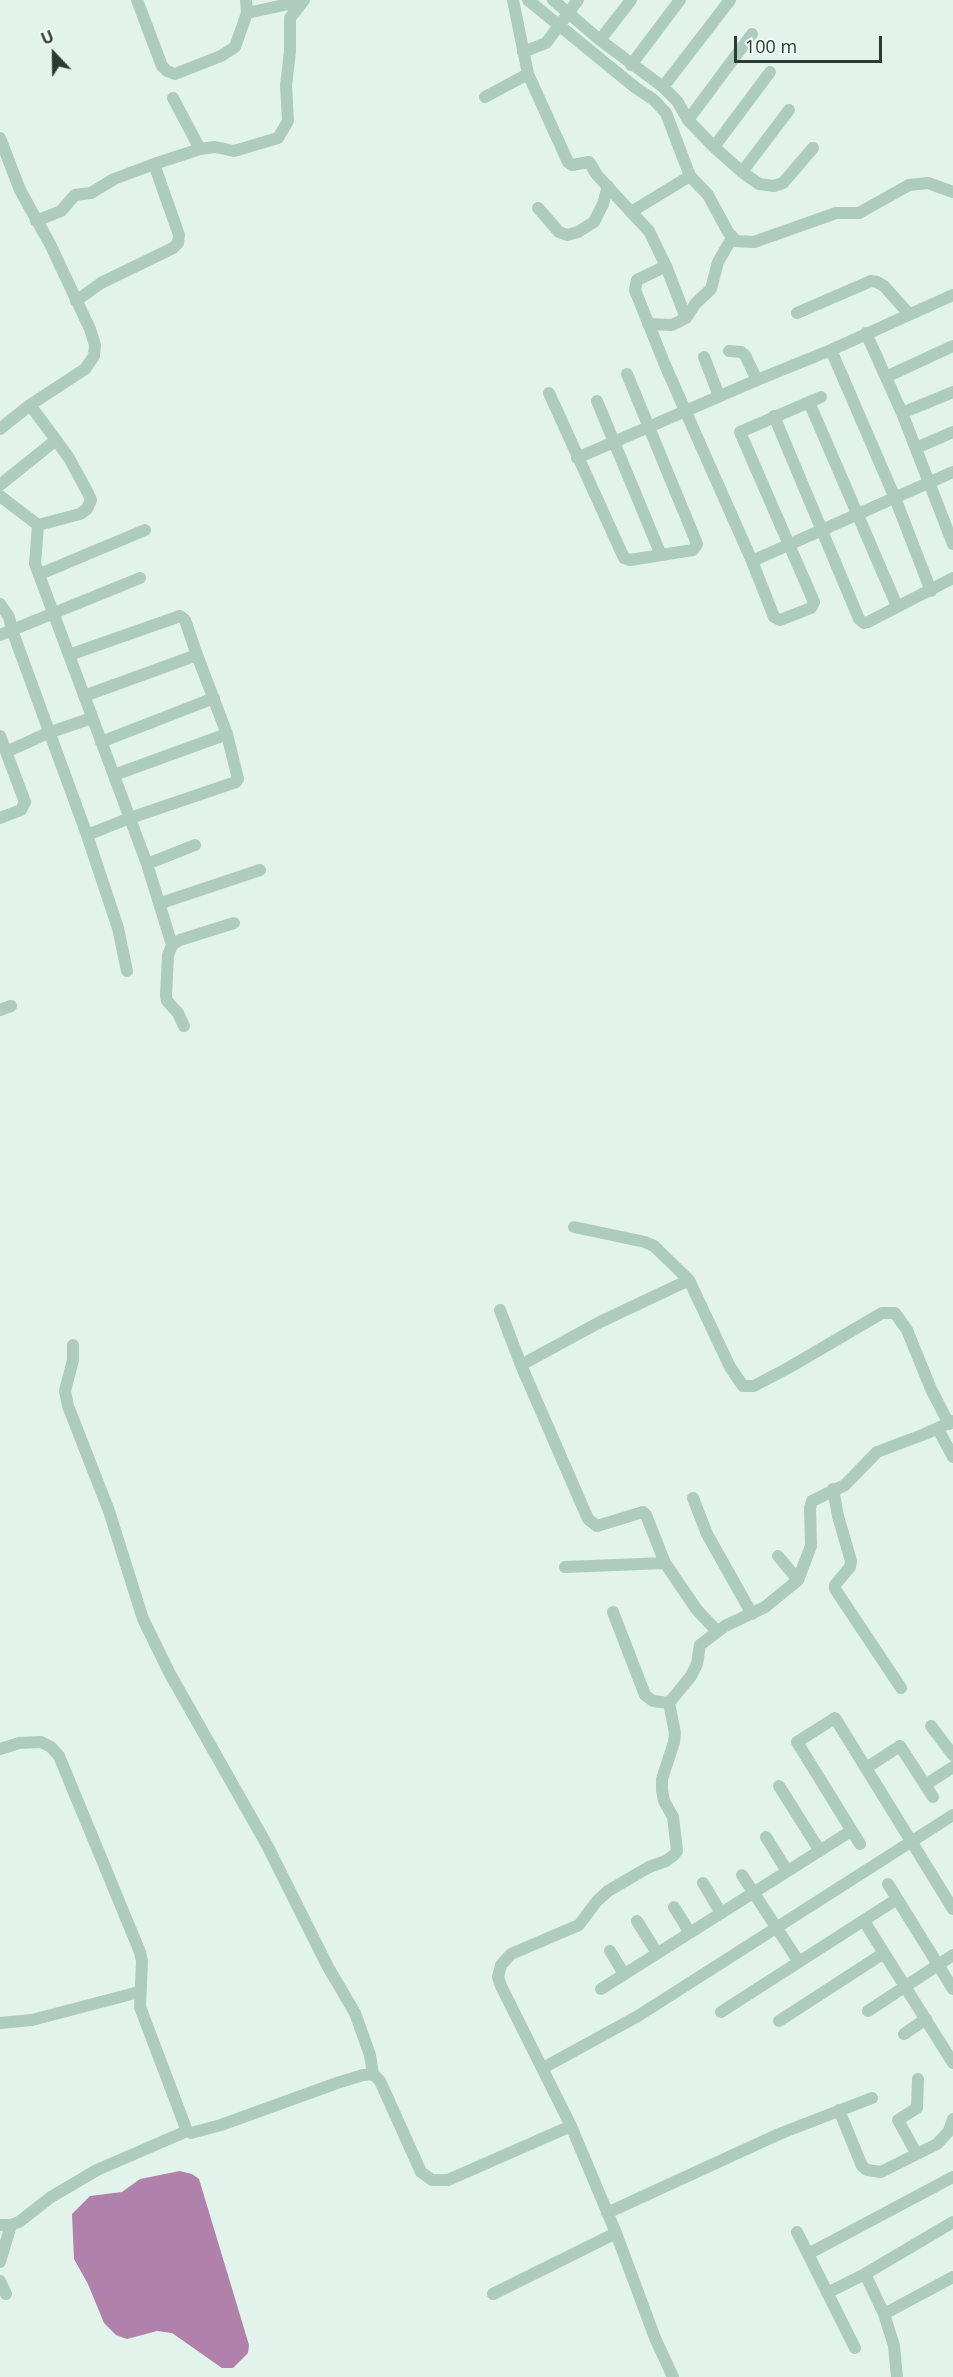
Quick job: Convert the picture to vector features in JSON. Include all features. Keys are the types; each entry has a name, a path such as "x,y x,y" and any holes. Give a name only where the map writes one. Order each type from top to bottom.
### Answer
{"street":[{"path":"137,0 162,66 175,74 220,56 235,47 247,13 246,0"},
{"path":"513,0 528,74 569,164 589,162 649,231 666,266 686,318"},
{"path":"528,0 654,100 666,113 690,176 708,195 732,238 744,243 754,242 829,215 859,213 909,185 928,183 953,192"},
{"path":"553,0 631,65 663,87 677,101 688,120 714,147 759,184 774,186 783,183 813,148"},
{"path":"523,52 546,43 578,0"},
{"path":"600,40 631,0"},
{"path":"631,65 681,0"},
{"path":"663,87 730,0"},
{"path":"247,13 304,1"},
{"path":"36,221 61,211 75,195 91,193 114,179 154,164 200,149 215,147 234,152 282,135 288,121 286,85 290,52 290,18 304,1"},
{"path":"688,120 752,34"},
{"path":"714,147 770,72"},
{"path":"485,97 528,74"},
{"path":"173,98 200,149"},
{"path":"742,172 789,110"},
{"path":"0,138 20,190 76,301 95,345 94,356 85,369 30,405 0,429"},
{"path":"76,301 101,283 173,248 178,243 179,235 154,164"},
{"path":"631,212 690,176"},
{"path":"538,208 559,232 567,235 578,232 594,222 603,204 608,186"},
{"path":"648,324 672,325 686,318 696,303 711,289 718,262 732,238"},
{"path":"666,266 636,280 635,290 777,620 811,608 814,603 789,544 736,433 815,399 856,514 897,606"},
{"path":"797,313 871,281 884,286 909,314"},
{"path":"577,458 953,296"},
{"path":"866,333 902,413 929,483 948,518 953,544"},
{"path":"886,377 953,346"},
{"path":"831,350 895,498 931,591"},
{"path":"729,351 741,352 745,355 757,380"},
{"path":"704,357 719,396"},
{"path":"549,393 624,558 630,560 690,551 696,548 697,544 627,374"},
{"path":"902,413 953,392"},
{"path":"597,402 660,555"},
{"path":"30,405 77,471 90,500 90,506 80,514 38,525"},
{"path":"774,416 859,619 864,623 868,622 953,578"},
{"path":"916,448 953,432"},
{"path":"0,485 56,440"},
{"path":"752,561 953,472"},
{"path":"0,496 38,525"},
{"path":"38,525 34,560 160,903 172,945 168,956 166,996 184,1026"},
{"path":"40,574 145,530"},
{"path":"6,632 140,578"},
{"path":"0,604 9,617 6,632 87,836 118,928 127,971"},
{"path":"69,655 180,616 185,620 214,698 238,775 236,782 130,818 87,836"},
{"path":"84,696 197,655"},
{"path":"101,742 214,698"},
{"path":"6,752 48,733 92,718"},
{"path":"114,775 227,734"},
{"path":"0,736 6,752 6,769 23,794 24,806 21,810 0,818"},
{"path":"147,864 195,845"},
{"path":"160,903 260,870"},
{"path":"172,945 180,940 234,923"},
{"path":"574,1227 645,1242 654,1246 689,1280 730,1367 743,1386 748,1387 790,1367 882,1313 895,1313 907,1330 947,1424 953,1457"},
{"path":"521,1365 600,1322 689,1280"},
{"path":"500,1310 521,1365 588,1520 597,1526 643,1512 665,1563 697,1610 717,1631"},
{"path":"73,1345 73,1360 65,1391 68,1406 109,1511 143,1619 170,1674 267,1845 328,1967 355,2013 370,2055 373,2074 380,2081 421,2172 432,2180 448,2180 571,2126"},
{"path":"669,1703 691,1676 697,1664 700,1645 717,1631 752,1614 781,1596 798,1580 811,1546 810,1504 812,1501 845,1485 877,1452 947,1424"},
{"path":"833,1489 851,1561 850,1567 835,1585 835,1589 901,1688"},
{"path":"693,1498 707,1534 752,1614"},
{"path":"778,1556 798,1580"},
{"path":"565,1567 665,1563"},
{"path":"613,1612 645,1695 652,1701 669,1703"},
{"path":"669,1703 675,1733 662,1779 662,1790 664,1801 673,1817 677,1851 666,1861 649,1867 608,1891 597,1901 579,1925 511,1954 501,1965 498,1977 571,2126 616,2233 655,2338 673,2377"},
{"path":"860,1844 797,1742 835,1718 953,1909"},
{"path":"931,1726 953,1755"},
{"path":"0,1749 19,1743 41,1742 51,1747 59,1755 140,1952 142,1961 140,2007 145,2026 187,2132"},
{"path":"866,1768 900,1746 933,1797"},
{"path":"925,1785 953,1767"},
{"path":"779,1786 820,1851"},
{"path":"543,2068 638,2016 953,1815"},
{"path":"602,1989 852,1831"},
{"path":"766,1837 787,1871"},
{"path":"742,1875 799,1962"},
{"path":"703,1883 722,1913"},
{"path":"888,1884 953,1989"},
{"path":"721,2012 897,1899"},
{"path":"674,1908 690,1933"},
{"path":"637,1921 657,1953"},
{"path":"864,1921 953,2063"},
{"path":"610,1951 624,1974"},
{"path":"778,2021 884,1953"},
{"path":"868,2011 953,1955"},
{"path":"0,2023 32,2020 139,1992"},
{"path":"904,2034 926,2019"},
{"path":"0,2262 6,2225 25,2219 51,2197 97,2170 187,2132 221,2125 337,2083 373,2074"},
{"path":"916,2153 898,2120 917,2108 918,2079"},
{"path":"607,2213 762,2142 872,2098"},
{"path":"839,2110 864,2168 881,2172 937,2144 952,2128"},
{"path":"808,2254 953,2176"},
{"path":"827,2293 865,2274 953,2222"},
{"path":"797,2232 855,2348"},
{"path":"493,2294 616,2233"},
{"path":"865,2274 884,2314 896,2360 897,2377"},
{"path":"884,2314 953,2277"},
{"path":"0,2281 6,2294"}],"shaded area":[{"path":"180,2171 192,2174 199,2179 249,2345 248,2353 233,2368 222,2368 172,2333 157,2331 127,2339 116,2335 104,2323 88,2284 74,2259 72,2214 90,2196 122,2192 140,2179"}]}
